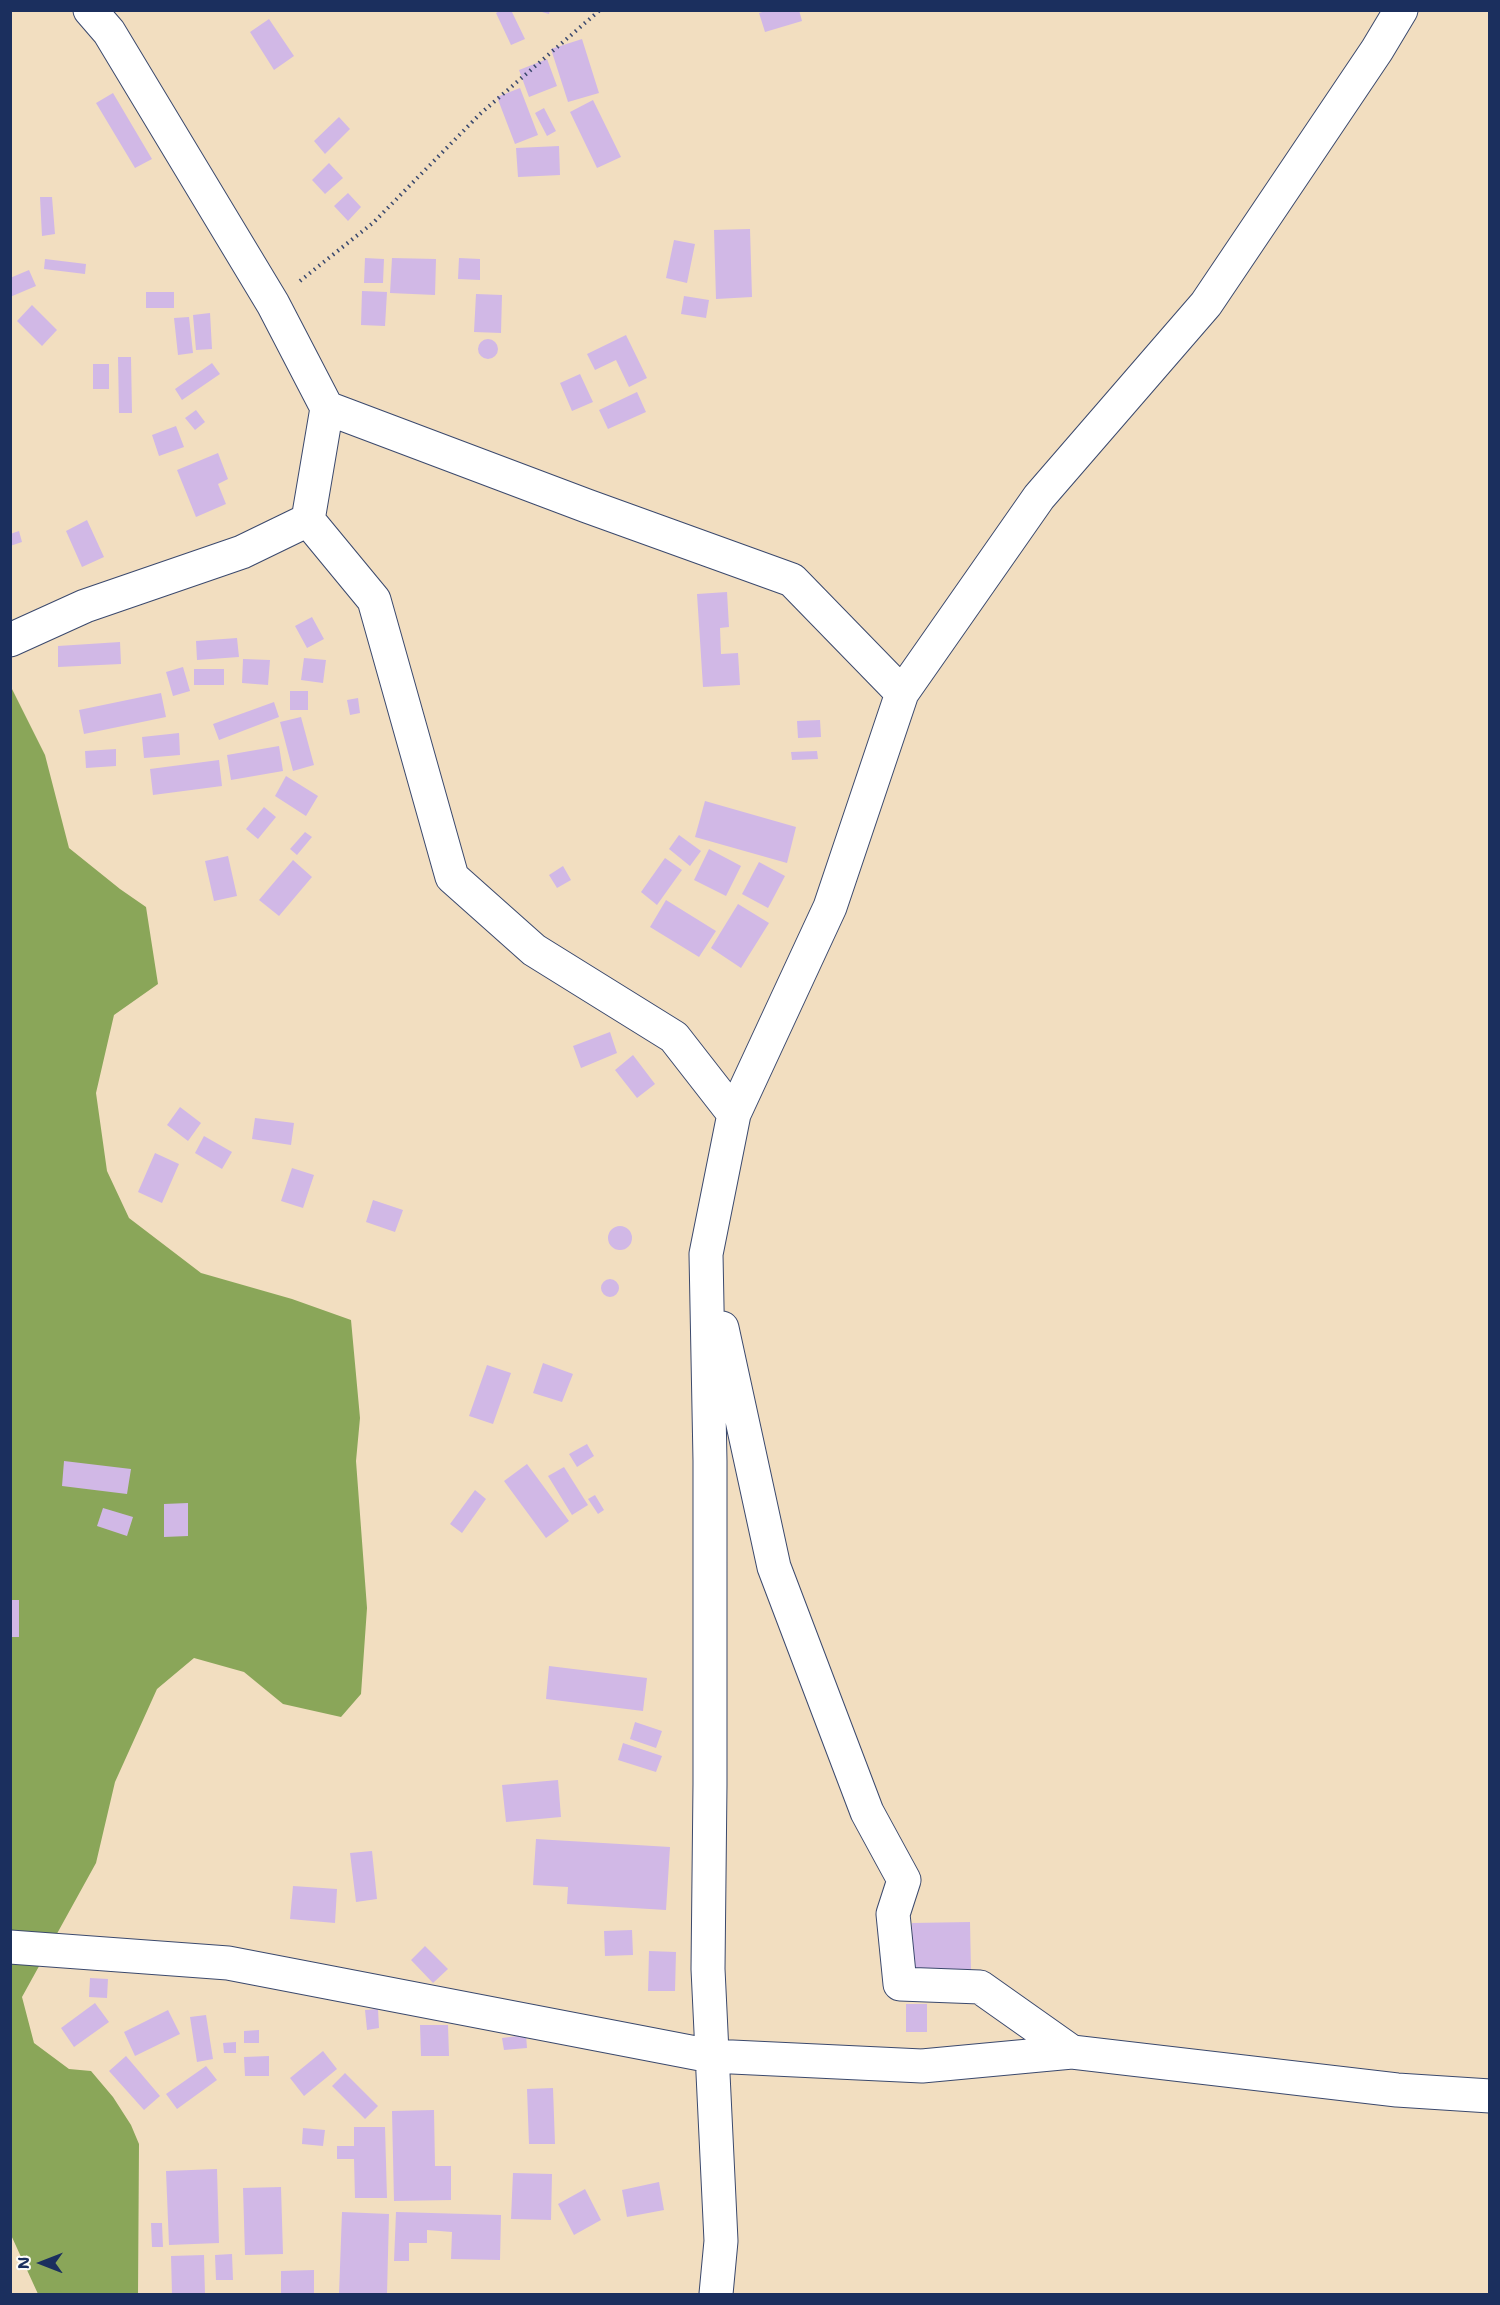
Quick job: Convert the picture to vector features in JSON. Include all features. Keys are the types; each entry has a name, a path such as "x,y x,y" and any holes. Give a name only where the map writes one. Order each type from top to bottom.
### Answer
{"street":[{"path":"90,10 109,32 273,304 327,408 308,520 374,600 452,877 534,950 674,1037 734,1114"},
{"path":"716,2295 721,2241 708,1969 710,1461 706,1254 734,1114 830,907 902,693 1039,497 1206,304 1370,60 1401,10"},
{"path":"327,408 587,506 792,579 902,693"},
{"path":"10,640 85,606 242,552 308,520"},
{"path":"706,1254 774,1567 867,1812 904,1880 893,1914 900,1984 981,1987 1072,2052"},
{"path":"10,1947 228,1963 711,2056 922,2066 1072,2052 1397,2090 1490,2096"}],"path":[{"path":"273,304 374,222 480,114 600,10"}],"green space":[{"path":"10,685 45,755 69,848 146,907 158,984 114,1015 96,1093 107,1171 129,1218 201,1273 292,1299 351,1320 360,1418 356,1461 367,1608 361,1694 341,1717 283,1704 244,1672 194,1658 157,1689 115,1782 96,1863 22,1997 34,2043 69,2069 91,2071 113,2097 131,2125 139,2144 138,2294 38,2294 11,2235"}],"building":[{"path":"501,10 511,10 525,39 511,45 496,13"},
{"path":"535,10 550,10 549,14"},
{"path":"769,10 799,10 802,21 765,32 759,13"},
{"path":"269,19 294,56 274,70 250,32"},
{"path":"582,39 599,93 568,102 551,49"},
{"path":"547,59 557,86 529,97 519,70"},
{"path":"520,88 538,135 515,144 497,97"},
{"path":"113,93 152,159 135,168 96,103"},
{"path":"593,100 621,157 597,168 570,112"},
{"path":"544,108 556,131 547,136 535,113"},
{"path":"339,117 350,129 325,154 314,141"},
{"path":"559,146 560,175 518,177 516,148"},
{"path":"329,163 343,178 325,194 312,180"},
{"path":"348,193 361,207 348,221 334,206"},
{"path":"40,197 52,197 55,234 42,236"},
{"path":"750,229 752,297 716,299 714,230"},
{"path":"674,240 695,244 687,283 666,278"},
{"path":"365,258 384,259 383,283 364,283"},
{"path":"392,258 436,259 435,295 390,293"},
{"path":"459,258 480,259 480,280 458,279"},
{"path":"45,259 86,264 85,274 44,269"},
{"path":"29,270 36,286 10,297 10,278"},
{"path":"362,291 387,292 385,326 361,325"},
{"path":"146,292 174,292 174,308 146,308"},
{"path":"476,294 502,295 501,333 474,332"},
{"path":"684,296 709,300 706,318 681,314"},
{"path":"32,305 57,330 42,346 17,321"},
{"path":"210,313 212,349 196,350 193,315"},
{"path":"189,317 193,353 178,355 174,318"},
{"path":"626,335 647,378 629,387 616,360 595,370 587,354"},
{"path":"488,339 495,342 498,349 495,356 488,359 481,356 478,349 481,342"},
{"path":"118,357 131,357 132,413 119,413"},
{"path":"212,363 220,374 182,400 175,389"},
{"path":"93,364 109,364 109,389 93,389"},
{"path":"580,374 593,402 572,411 560,383"},
{"path":"637,392 646,412 608,429 599,410"},
{"path":"196,410 205,422 195,430 185,418"},
{"path":"176,426 184,447 159,456 152,435"},
{"path":"218,453 228,479 218,484 226,504 196,517 177,470"},
{"path":"87,520 104,557 82,567 66,531"},
{"path":"19,531 22,542 10,546 10,534"},
{"path":"727,592 729,627 720,628 721,654 738,653 740,685 703,687 697,594"},
{"path":"312,617 324,639 307,648 295,626"},
{"path":"237,638 239,657 197,660 196,641"},
{"path":"120,642 121,664 58,667 58,646"},
{"path":"304,658 326,660 323,683 301,680"},
{"path":"243,659 270,660 268,685 242,683"},
{"path":"183,667 190,691 173,696 166,672"},
{"path":"194,669 224,669 224,685 194,685"},
{"path":"290,691 308,691 308,710 290,710"},
{"path":"161,693 166,717 84,734 79,710"},
{"path":"358,698 360,713 350,715 347,700"},
{"path":"274,702 279,717 219,740 213,724"},
{"path":"301,717 314,765 293,771 280,722"},
{"path":"820,720 821,737 798,738 797,721"},
{"path":"179,733 180,755 144,758 142,737"},
{"path":"279,746 283,771 231,780 227,755"},
{"path":"116,749 116,766 86,768 85,751"},
{"path":"817,751 818,759 792,760 791,752"},
{"path":"219,760 222,786 153,795 150,769"},
{"path":"286,776 318,796 306,816 275,796"},
{"path":"705,801 796,827 787,863 695,837"},
{"path":"264,807 276,817 258,839 246,829"},
{"path":"305,832 312,837 297,855 290,849"},
{"path":"679,835 701,851 690,866 669,849"},
{"path":"709,849 741,866 726,896 694,880"},
{"path":"228,856 237,896 214,901 205,861"},
{"path":"665,858 682,870 657,905 641,892"},
{"path":"293,860 312,877 279,916 259,900"},
{"path":"759,862 785,876 768,908 742,894"},
{"path":"563,866 571,880 557,888 549,875"},
{"path":"666,900 716,931 699,957 650,927"},
{"path":"738,904 769,923 741,968 711,948"},
{"path":"610,1032 617,1053 581,1068 573,1046"},
{"path":"633,1055 655,1084 637,1098 615,1070"},
{"path":"180,1107 201,1123 188,1141 167,1125"},
{"path":"255,1118 294,1123 291,1145 252,1139"},
{"path":"204,1136 232,1152 222,1169 195,1153"},
{"path":"155,1153 179,1164 162,1203 138,1192"},
{"path":"292,1168 314,1175 303,1208 281,1201"},
{"path":"373,1200 403,1210 395,1232 366,1222"},
{"path":"620,1226 628,1230 632,1238 628,1246 620,1250 612,1246 608,1238 612,1230"},
{"path":"606,1279 614,1279 619,1284 617,1295 606,1297 601,1292 601,1284"},
{"path":"543,1363 573,1374 562,1402 533,1393"},
{"path":"487,1365 511,1373 493,1424 469,1416"},
{"path":"587,1444 594,1456 577,1467 569,1454"},
{"path":"64,1461 131,1469 127,1494 62,1486"},
{"path":"527,1464 569,1521 546,1538 504,1481"},
{"path":"564,1467 588,1505 572,1515 548,1476"},
{"path":"475,1490 486,1499 462,1533 450,1524"},
{"path":"595,1495 604,1510 598,1514 588,1499"},
{"path":"188,1503 188,1536 164,1537 164,1504"},
{"path":"103,1508 133,1517 127,1536 97,1526"},
{"path":"10,1600 19,1600 19,1637 10,1637"},
{"path":"549,1666 647,1678 643,1711 546,1699"},
{"path":"635,1722 662,1731 656,1748 630,1739"},
{"path":"623,1743 662,1756 656,1772 618,1760"},
{"path":"558,1780 561,1817 506,1822 502,1785"},
{"path":"536,1839 670,1847 666,1910 567,1904 568,1887 533,1885"},
{"path":"372,1851 377,1899 356,1902 350,1853"},
{"path":"293,1886 337,1889 335,1923 290,1919"},
{"path":"970,1922 971,1971 913,1973 912,1923"},
{"path":"632,1930 633,1955 605,1956 604,1931"},
{"path":"425,1946 448,1969 433,1983 411,1960"},
{"path":"649,1951 676,1952 675,1991 648,1991"},
{"path":"90,1978 108,1979 107,1998 89,1997"},
{"path":"95,2003 109,2022 74,2047 61,2028"},
{"path":"906,2004 927,2004 927,2032 906,2032"},
{"path":"378,2009 379,2028 367,2030 365,2010"},
{"path":"168,2010 180,2034 135,2056 124,2032"},
{"path":"206,2015 213,2059 197,2062 190,2017"},
{"path":"420,2025 448,2025 449,2056 421,2056"},
{"path":"259,2030 259,2043 244,2043 244,2031"},
{"path":"526,2035 527,2048 504,2050 502,2038"},
{"path":"236,2042 236,2053 224,2053 223,2043"},
{"path":"323,2051 337,2069 304,2096 290,2078"},
{"path":"126,2056 160,2096 144,2110 109,2071"},
{"path":"269,2056 269,2076 245,2076 244,2057"},
{"path":"206,2066 217,2080 177,2109 166,2094"},
{"path":"345,2073 378,2106 365,2119 332,2086"},
{"path":"553,2088 555,2144 529,2144 527,2089"},
{"path":"434,2110 435,2166 451,2166 451,2200 394,2201 392,2111"},
{"path":"354,2127 385,2127 387,2198 355,2198 354,2159 337,2159 337,2146 354,2146"},
{"path":"303,2128 325,2130 323,2146 302,2144"},
{"path":"217,2169 219,2243 169,2245 166,2171"},
{"path":"513,2173 552,2174 551,2220 511,2219"},
{"path":"659,2182 664,2210 627,2217 622,2190"},
{"path":"281,2187 283,2254 245,2255 243,2188"},
{"path":"585,2189 601,2220 574,2235 558,2204"},
{"path":"342,2212 389,2214 387,2294 339,2294"},
{"path":"396,2212 501,2215 500,2260 451,2259 452,2232 427,2230 427,2243 409,2243 409,2261 394,2261"},
{"path":"151,2223 162,2223 163,2247 152,2247"},
{"path":"232,2254 233,2280 216,2280 215,2255"},
{"path":"204,2255 205,2294 172,2294 171,2256"},
{"path":"314,2270 314,2294 281,2294 281,2271"}]}
